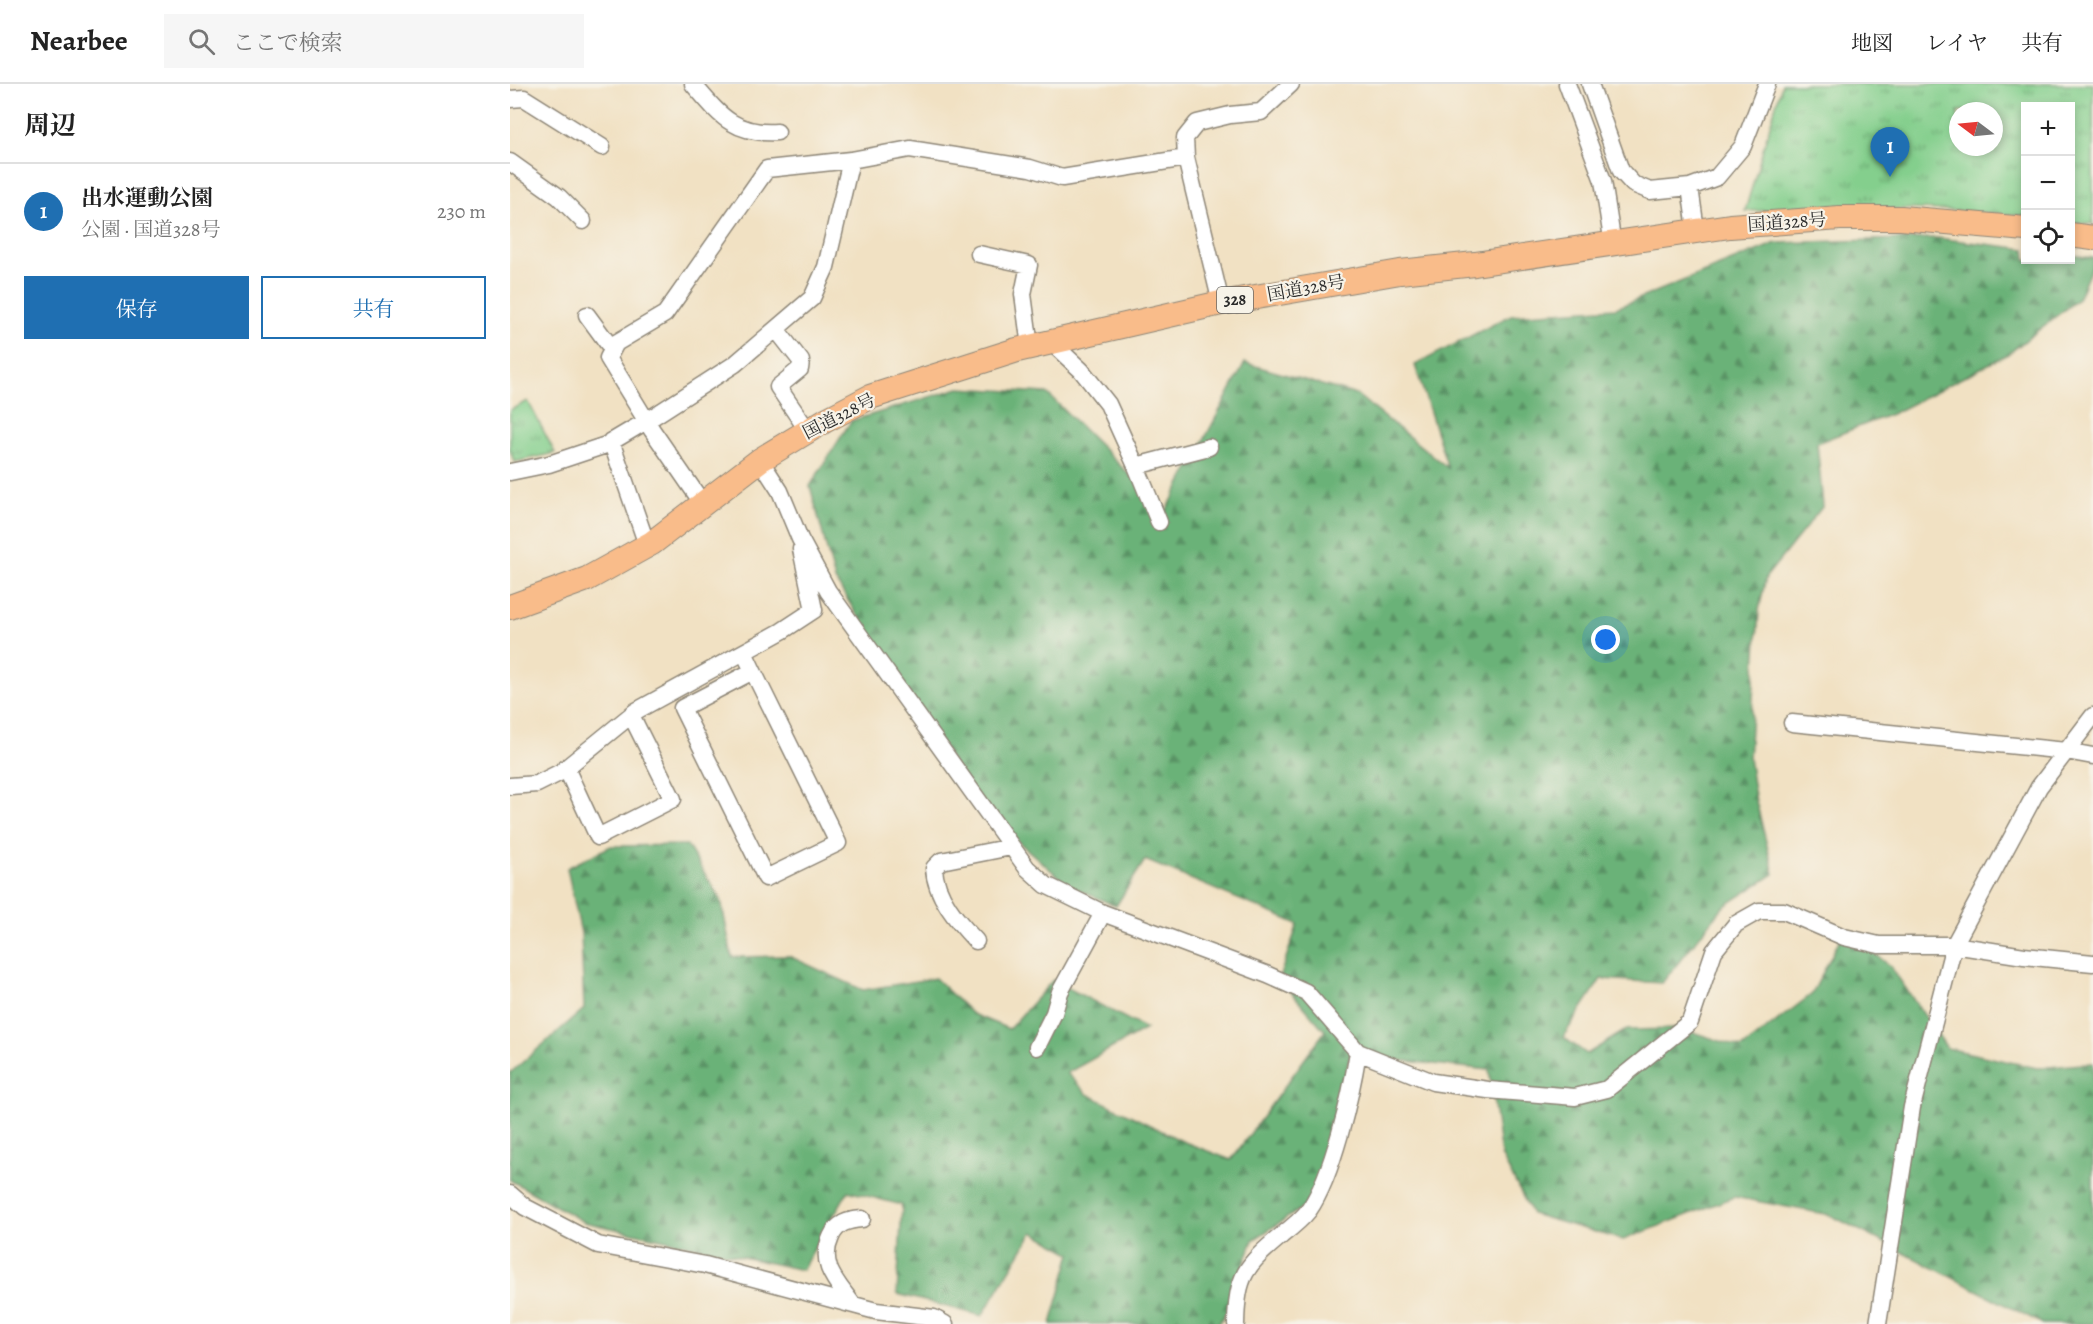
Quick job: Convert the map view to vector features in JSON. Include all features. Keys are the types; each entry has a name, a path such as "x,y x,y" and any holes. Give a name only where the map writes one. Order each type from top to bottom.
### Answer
{"highway":[{"name":"国道328号","path":"510,607 587,579 647,545 760,460 808,430 870,397 1040,344 1221,303 1400,272 1613,245 1696,230 1840,218 1901,218 2021,229"},
{"path":"2075,236 2093,238"}],"street":[{"path":"693,84 723,118 741,129 758,134 777,132"},
{"path":"1221,303 1186,158 1185,138 1197,123 1230,115 1261,112 1291,84"},
{"path":"1567,84 1603,181 1613,245"},
{"path":"1590,84 1621,171 1633,184 1650,191 1690,187 1717,177 1743,146 1767,84"},
{"path":"510,99 524,98 602,147"},
{"path":"703,504 608,358 616,343 665,314 767,170 851,160 910,149 1030,168 1062,178 1186,158"},
{"path":"510,471 549,464 611,441 648,420 735,364 812,298 826,267 851,160"},
{"path":"510,162 559,197 583,221"},
{"path":"1690,187 1696,230"},
{"path":"979,254 1029,265 1023,294 1040,344 1081,370 1108,404 1159,522"},
{"path":"587,315 612,349"},
{"path":"776,328 801,361 800,369 778,387 808,430"},
{"path":"611,441 647,545"},
{"path":"1136,466 1209,447"},
{"path":"760,460 780,490 800,539 828,591 1027,868 1047,885 1103,913 1268,975 1306,992 1358,1052 1432,1082 1488,1090 1575,1097 1607,1089 1689,1023 1714,951 1736,924 1760,911 1784,911 1844,937 1879,945 1954,945 2024,956 2093,963"},
{"path":"510,786 537,784 566,768 631,715 814,610 802,565 800,539"},
{"path":"744,652 838,843 766,878 682,708 753,671"},
{"path":"566,768 598,837 673,799 631,715"},
{"path":"1878,1324 1912,1107 1954,945 2038,787 2093,716"},
{"path":"1792,723 2066,751 2093,756"},
{"path":"976,941 956,919 934,880 934,868 941,861 1011,847"},
{"path":"1037,1047 1054,1013 1060,992 1103,913"},
{"path":"1236,1324 1237,1295 1245,1270 1308,1210 1322,1184 1351,1097 1358,1052"},
{"path":"510,1194 525,1207 598,1245 705,1266 876,1311 934,1318 945,1324"},
{"path":"853,1305 829,1269 824,1251 833,1231 846,1220 862,1219"}],"green space":[{"path":"1782,84 2093,84 2093,224 2075,222 2075,102 2021,102 2021,216 1920,209 1745,211"},
{"path":"1937,238 2021,248 2021,264 2075,264 2075,256 2093,258 2093,264 2078,299 2008,354 1894,413 1817,443 1823,506 1766,577 1759,610 1749,758 1755,797 1774,874 1723,907 1662,983 1601,979 1563,1037 1587,1054 1626,1030 1683,1029 1742,1048 1812,994 1845,929 1891,967 1947,1048 2037,1068 2093,1063 2093,1324 2043,1324 1830,1215 1734,1197 1623,1240 1532,1214 1501,1155 1489,1070 1350,1055 1316,1199 1253,1240 1228,1310 1218,1324 1051,1324 1071,1253 1033,1232 982,1316 897,1294 902,1205 848,1191 802,1270 584,1222 510,1180 510,1073 584,1009 581,933 567,868 611,846 687,845 721,900 732,957 789,956 863,990 935,978 972,1014 1009,1029 1053,980 1146,1029 1067,1073 1087,1094 1182,1141 1231,1160 1325,1031 1279,978 1298,924 1145,860 1116,906 1068,885 991,818 925,722 835,580 810,486 851,421 959,388 1047,393 1166,511 1245,363 1357,395 1448,468 1415,365 1511,315 1616,308 1776,243"},
{"path":"528,401 555,453 514,462 510,449 510,410"}],"place":[{"name":"出水運動公園","path":"1890,177"}]}
